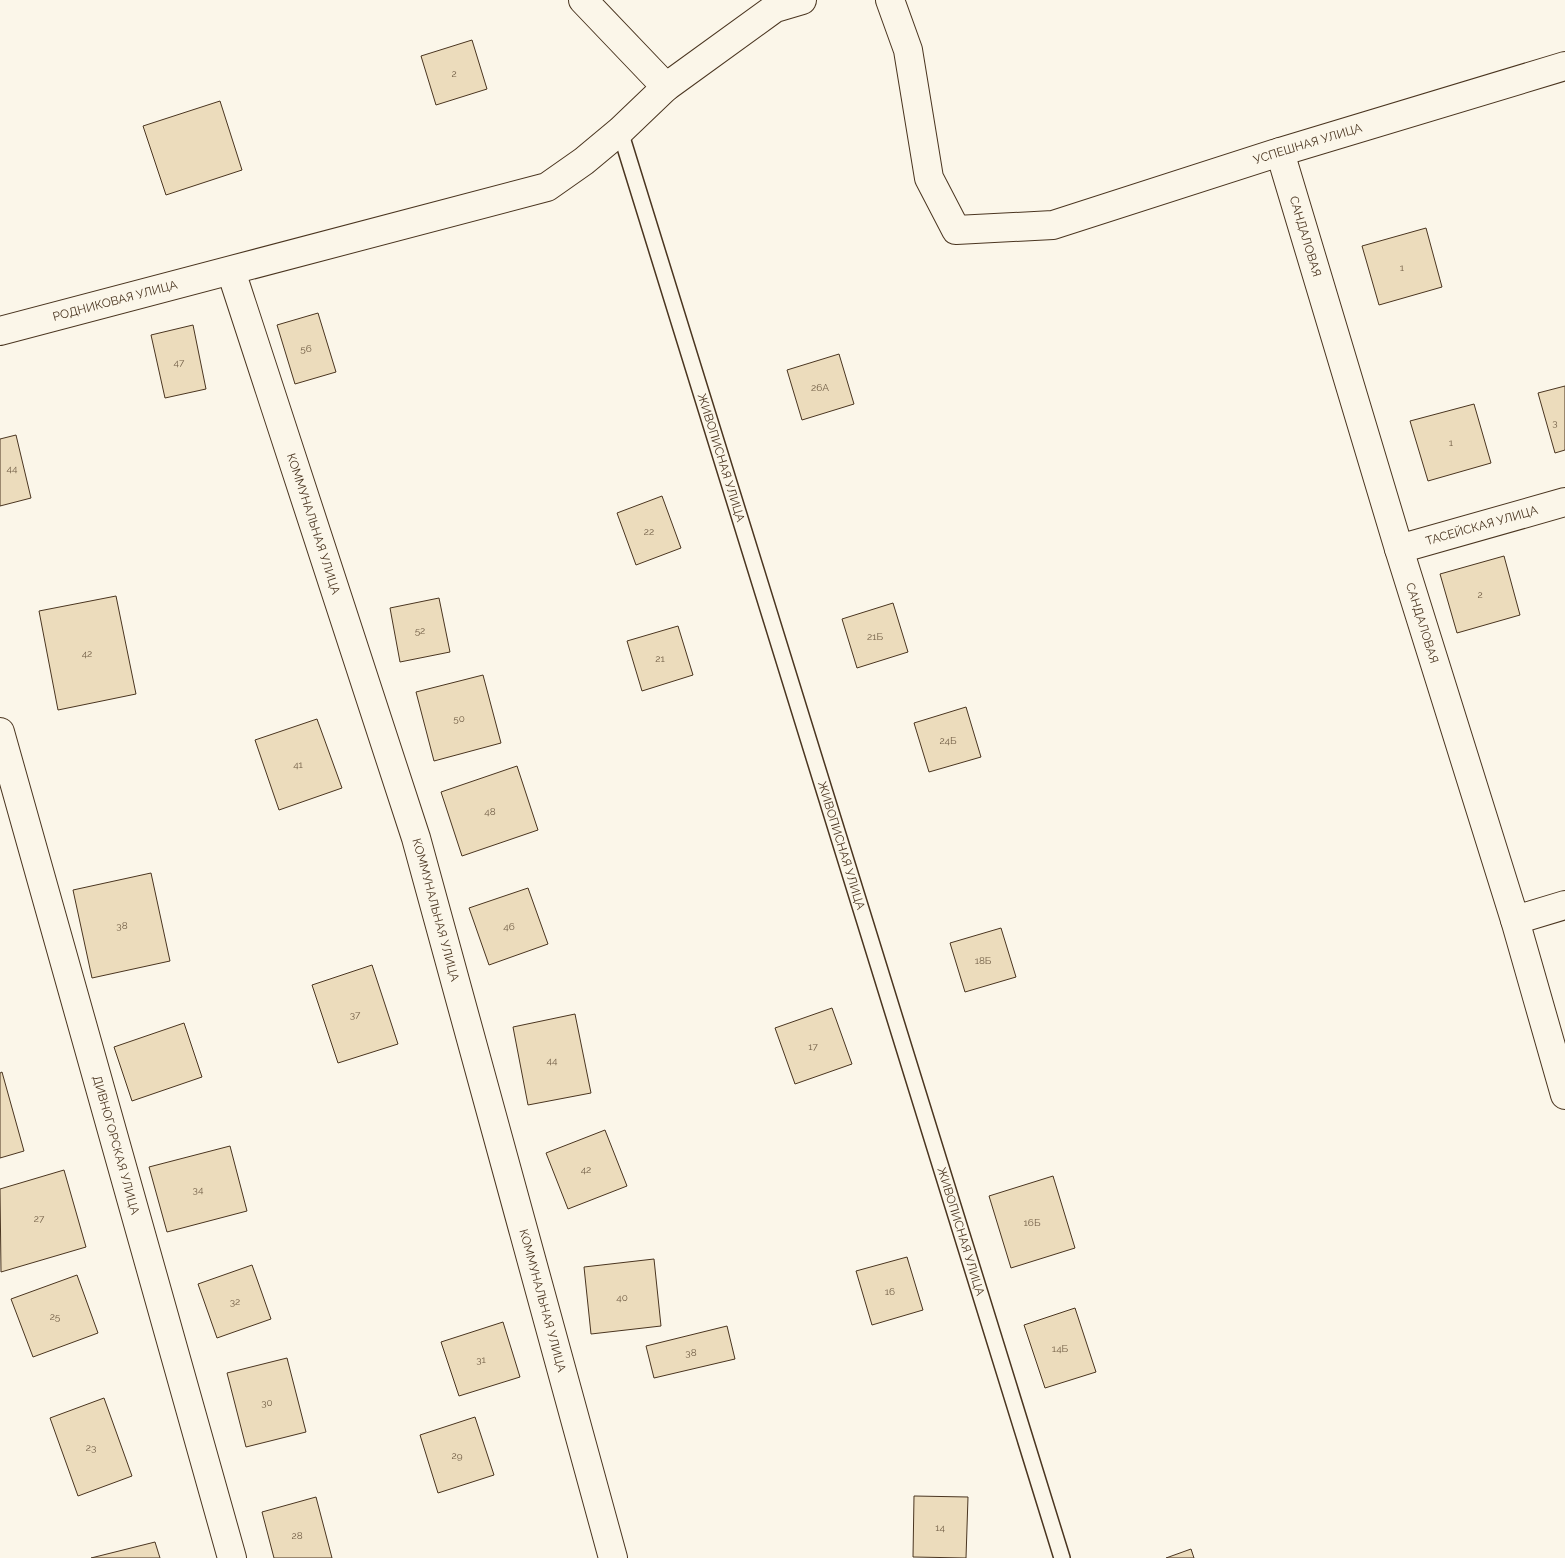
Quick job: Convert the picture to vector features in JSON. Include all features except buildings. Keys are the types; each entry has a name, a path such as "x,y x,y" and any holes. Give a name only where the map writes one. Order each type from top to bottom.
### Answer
{"street":[{"path":"583,0 666,87"},
{"name":"РОДНИКОВАЯ УЛИЦА","path":"0,331 547,187 584,161 620,131 666,87 775,8 802,0"},
{"name":"УСПЕШНАЯ УЛИЦА","path":"890,0 908,50 929,178 956,230 1053,225 1280,152 1565,66"},
{"name":"САНДАЛОВАЯ","path":"1280,152 1399,549 1515,920 1565,1095"},
{"name":"КОММУНАЛЬНАЯ УЛИЦА","path":"231,271 416,838 613,1558"},
{"name":"ТАСЕЙСКАЯ УЛИЦА","path":"1399,549 1565,502"},
{"name":"ДИВНОГОРСКАЯ УЛИЦА","path":"0,732 232,1558"},
{"path":"1515,920 1565,905"}],"lane":[{"name":"ЖИВОПИСНАЯ УЛИЦА","path":"620,131 1062,1558"}]}
